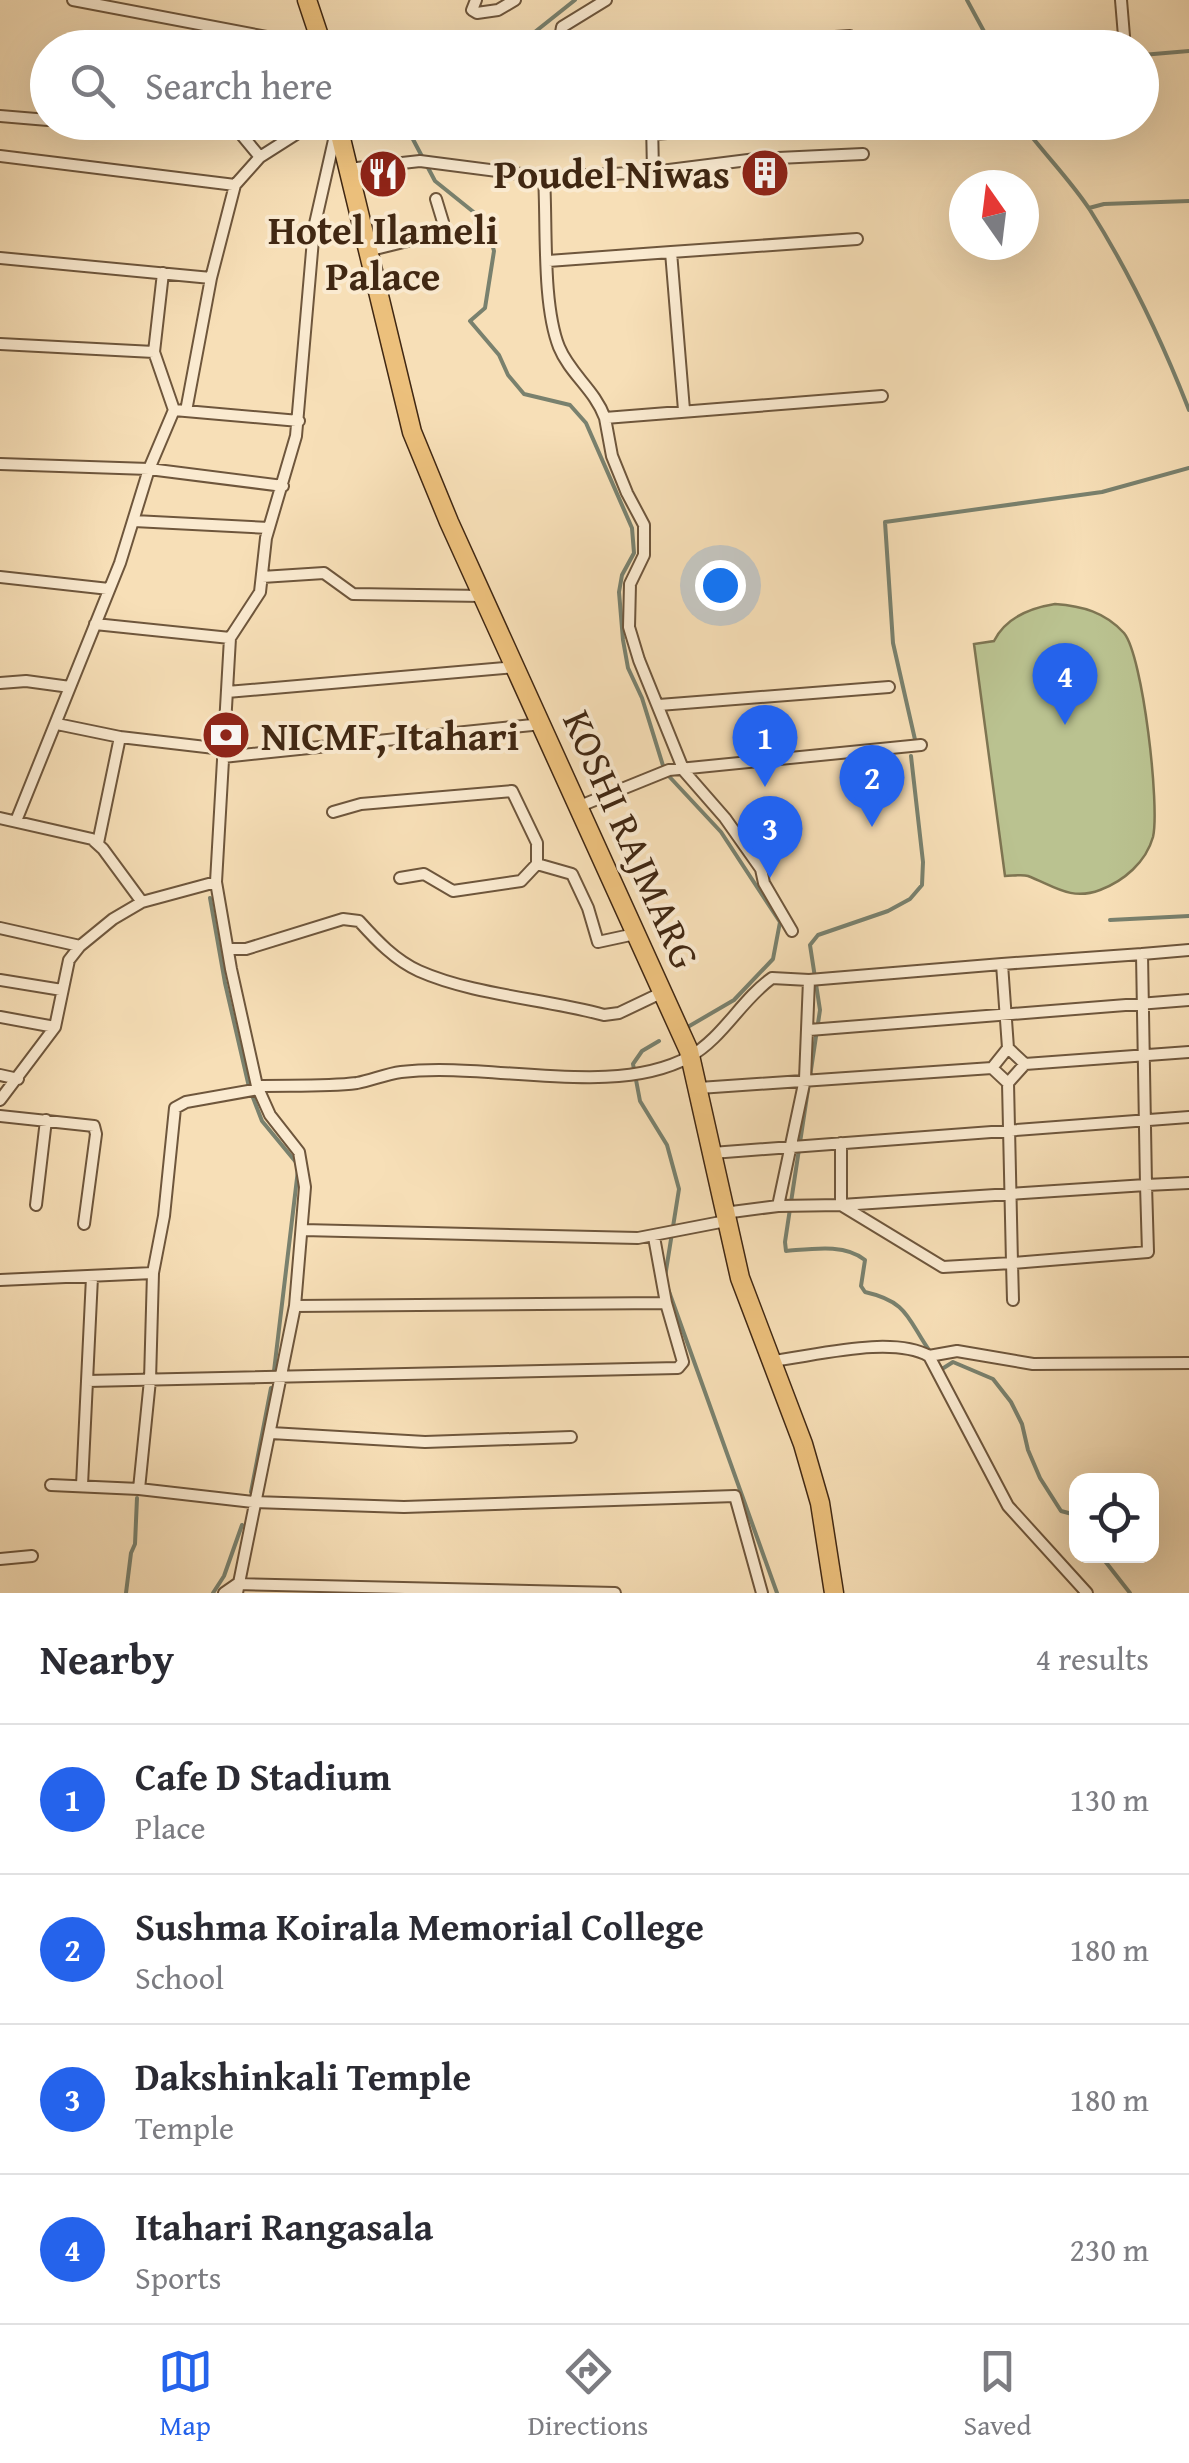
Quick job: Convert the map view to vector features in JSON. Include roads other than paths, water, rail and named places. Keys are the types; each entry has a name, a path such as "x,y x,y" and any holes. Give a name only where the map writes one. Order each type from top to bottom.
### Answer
{"main road":[{"path":"310,1 318,30"},
{"name":"KOSHI RAJMARG","path":"341,140 412,432 690,1054 740,1278 803,1444 820,1503 834,1593"}],"street":[{"path":"73,0 227,30"},
{"path":"476,0 472,10 477,14 498,10 516,0"},
{"path":"562,30 606,0"},
{"path":"1121,0 1124,30"},
{"path":"0,116 30,118"},
{"path":"246,140 260,157"},
{"path":"16,821 109,589 150,470 180,410 235,184 260,157 287,140"},
{"path":"237,1589 295,1306 303,1230 304,1168 298,1152 270,1116 258,1087 216,882 230,638 260,592 270,528 299,421 314,228 333,140"},
{"path":"652,172 653,140"},
{"path":"348,169 420,161 544,177 863,154"},
{"path":"0,156 235,184"},
{"path":"544,177 556,340 563,356 599,400 612,456 644,525 644,555 630,584 629,627 684,770 725,818 760,869 792,931"},
{"path":"367,252 436,234 444,222 436,199"},
{"path":"548,261 857,238"},
{"path":"671,252 684,410"},
{"path":"0,258 211,278"},
{"path":"162,273 154,352 180,410"},
{"path":"0,344 154,352"},
{"path":"605,418 882,396"},
{"path":"180,410 299,421"},
{"path":"0,464 150,470 283,486"},
{"path":"134,521 270,528"},
{"path":"262,576 324,573 353,594 483,596"},
{"path":"0,577 109,589"},
{"path":"95,624 230,638"},
{"path":"227,692 517,667"},
{"path":"0,683 26,681 70,687"},
{"path":"659,705 889,686"},
{"path":"57,724 223,753 542,724"},
{"path":"98,843 120,738"},
{"path":"580,806 663,772 921,745"},
{"path":"333,812 361,804 512,791 537,842 537,864 522,881 452,890 424,874 400,878"},
{"path":"0,818 98,843 142,902"},
{"path":"537,864 572,874 600,944 635,934"},
{"path":"0,1100 54,1027 69,960 80,946 142,902 216,882"},
{"path":"230,949 246,949 344,919 359,921 383,948 418,970 455,982 604,1015 662,994"},
{"path":"0,928 80,946"},
{"path":"139,1489 150,1380 154,1272 175,1108 186,1102 258,1087 356,1082 401,1072 620,1076 651,1070 690,1054 732,1020 772,978 831,979 1189,950"},
{"path":"842,1205 943,1267 1148,1252 1142,954"},
{"path":"699,1088 992,1068 1008,1048 1002,964"},
{"path":"0,980 62,990"},
{"path":"787,1206 809,1079 812,980"},
{"path":"813,1029 1189,1000"},
{"path":"0,1017 54,1027"},
{"path":"1008,1048 1025,1064"},
{"path":"1014,1300 1008,1084 1025,1064 1189,1052"},
{"path":"992,1068 1008,1084"},
{"path":"0,1075 18,1079"},
{"path":"0,1116 91,1124 95,1128 84,1224"},
{"path":"712,1154 1189,1117"},
{"path":"36,1205 46,1120"},
{"path":"840,1143 842,1205"},
{"path":"303,1230 657,1236 787,1206 1189,1182"},
{"path":"87,1381 678,1368 683,1362 666,1303 657,1236"},
{"path":"0,1280 154,1272"},
{"path":"82,1485 92,1277"},
{"path":"295,1306 666,1303"},
{"path":"772,1361 894,1346 933,1355 957,1351 1033,1364 1189,1364"},
{"path":"933,1355 1008,1506 1087,1593"},
{"path":"271,1433 425,1442 571,1437"},
{"path":"51,1485 139,1489 253,1502 404,1507 735,1496 762,1593"},
{"path":"0,1559 32,1556"},
{"path":"224,1593 237,1589 614,1593"}],"waterway":[{"path":"537,30 575,0"},
{"path":"967,0 983,30"},
{"path":"1159,54 1189,51"},
{"path":"413,140 435,181 486,222 494,251 485,308 470,321 499,355 508,375 524,394 570,405 586,423 632,528 634,553 622,575 619,592 623,640 628,668 642,698 665,772 721,832 780,922 773,959 734,1000 686,1028"},
{"path":"1034,140 1083,200 1119,258 1189,410"},
{"path":"1089,208 1189,201"},
{"path":"916,744 893,643 885,522 1102,492 1189,468"},
{"path":"911,756 922,885 910,899 888,911 818,935 810,945 820,1010 785,1242 786,1251 838,1249 865,1260 861,1286 865,1292 899,1307 931,1353"},
{"path":"210,898 249,1087"},
{"path":"1110,920 1189,916"},
{"path":"659,1041 642,1051 633,1064 640,1101 667,1145 679,1189 665,1277"},
{"path":"252,1095 262,1121 295,1161"},
{"path":"274,1371 298,1170"},
{"path":"667,1286 777,1593"},
{"path":"939,1365 942,1369 953,1362 993,1379 1022,1424 1040,1478 1061,1511 1069,1513"},
{"path":"251,1492 271,1388"},
{"path":"126,1593 135,1544 137,1498"},
{"path":"213,1593 224,1576 242,1525"},
{"path":"1106,1563 1130,1593"}],"place":[{"name":"Poudel Niwas","path":"765,173"},
{"name":"Hotel Ilameli Palace","path":"383,174"},
{"name":"Itahari Rangasala","path":"1065,725"},
{"name":"NICMF, Itahari","path":"226,735"},
{"name":"Cafe D Stadium","path":"765,787"},
{"name":"Sushma Koirala Memorial College","path":"872,827"},
{"name":"Dakshinkali Temple","path":"770,878"}]}
